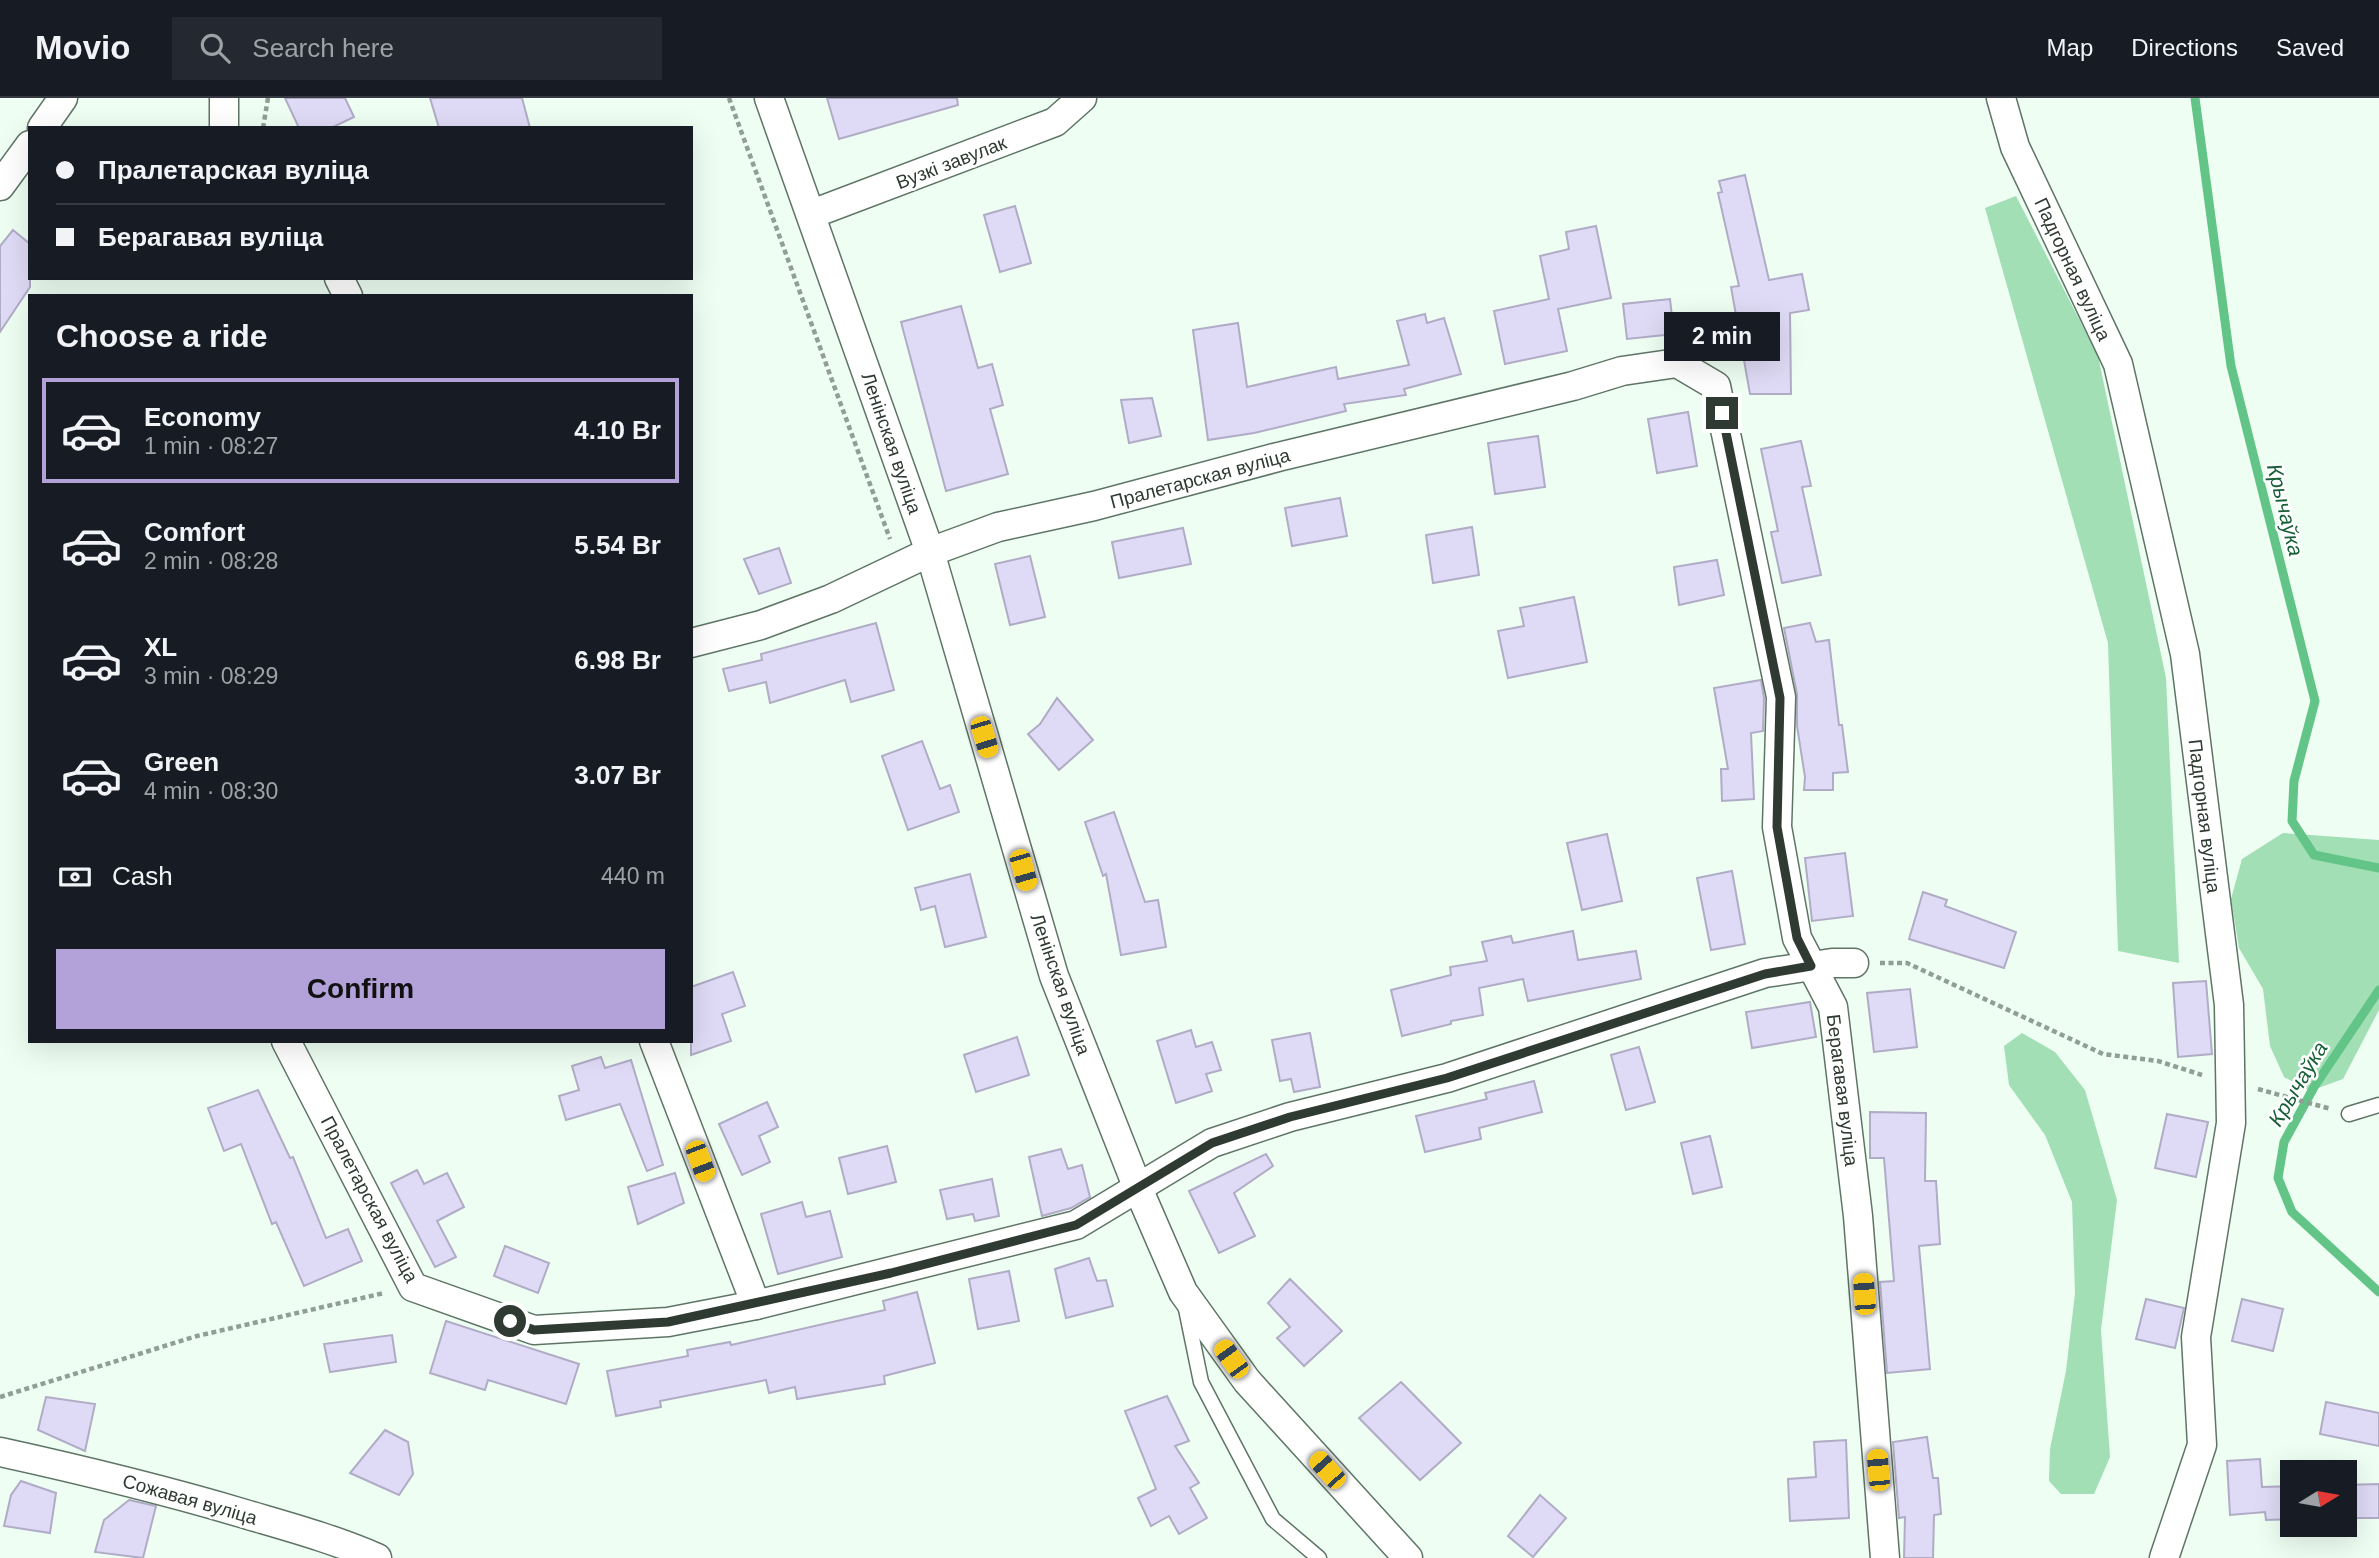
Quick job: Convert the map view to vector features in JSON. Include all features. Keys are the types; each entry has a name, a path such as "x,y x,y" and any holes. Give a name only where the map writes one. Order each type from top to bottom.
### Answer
{"street":[{"path":"43,126 63,98"},
{"path":"224,98 224,126"},
{"name":"Ленінская вуліца","path":"769,98 930,552 1054,976 1137,1186 1183,1292 1247,1381 1408,1558"},
{"name":"Вузкі завулак","path":"812,214 1055,122 1082,98"},
{"name":"Падгорная вуліца","path":"2001,98 2015,147 2118,364 2185,654 2229,1005 2231,1123 2196,1337 2202,1445 2164,1558"},
{"path":"0,186 28,148"},
{"name":"Пралетарская вуліца","path":"693,642 761,625 831,599 930,552 998,527 1094,506 1291,453 1573,386 1622,371 1677,363 1716,386"},
{"name":"Берагавая вуліца","path":"1716,386 1780,698 1777,827 1797,938 1833,1007 1858,1216 1885,1558"},
{"name":"Пралетарская вуліца","path":"287,1043 413,1287 534,1330 668,1322 756,1305 1076,1225 1212,1143 1290,1117 1447,1078 1765,974 1811,966 1854,963"},
{"path":"655,1043 756,1305"},
{"name":"Сожавая вуліца","path":"0,1452 111,1477 212,1505 349,1546 377,1558"}],"lane":[{"path":"2348,1114 2379,1105"},
{"path":"1183,1292 1202,1382 1273,1519 1319,1558"}],"path":[{"path":"263,126 268,98"},
{"path":"729,98 900,566"},
{"path":"1854,963 1907,964 2103,1054 2158,1061 2231,1083"},
{"path":"2269,1092 2348,1114"},
{"path":"0,1396 197,1336 413,1287"}],"green space":[{"path":"2016,196 2098,356 2166,678 2179,963 2118,951 2108,643 1985,208"},
{"path":"2283,833 2379,840 2379,1010 2343,1079 2310,1091 2284,1077 2270,1046 2263,989 2239,948 2231,899 2242,859"},
{"path":"2022,1033 2055,1052 2085,1090 2117,1200 2101,1330 2110,1457 2094,1494 2061,1494 2049,1481 2050,1449 2066,1371 2075,1293 2072,1202 2045,1135 2009,1085 2004,1046"}],"building":[{"path":"285,98 345,98 354,117 335,126 298,126"},
{"path":"430,98 522,98 529,126 438,126"},
{"path":"827,98 957,98 958,105 839,139"},
{"path":"1745,175 1769,280 1802,274 1809,310 1790,313 1791,394 1750,394 1731,287 1739,286 1718,193 1722,192 1719,181"},
{"path":"1015,206 1031,263 1000,272 984,215"},
{"path":"1596,226 1611,298 1558,309 1567,351 1505,364 1494,311 1549,299 1540,256 1569,249 1566,232"},
{"path":"13,230 28,242 30,287 0,332 0,246"},
{"path":"1670,299 1674,334 1627,339 1623,304"},
{"path":"961,306 978,368 992,364 1003,405 990,409 1008,474 946,491 901,322"},
{"path":"1425,314 1427,323 1444,318 1461,374 1404,389 1406,395 1344,404 1346,411 1254,433 1208,440 1193,330 1238,323 1247,387 1336,367 1338,379 1409,365 1397,321"},
{"path":"1152,398 1161,436 1129,443 1121,400"},
{"path":"1688,412 1697,466 1657,473 1648,419"},
{"path":"1538,436 1545,487 1495,494 1488,443"},
{"path":"1801,441 1811,486 1802,487 1821,575 1782,583 1771,532 1778,531 1761,449"},
{"path":"1340,498 1347,536 1292,546 1285,508"},
{"path":"1472,527 1479,575 1433,583 1426,535"},
{"path":"1183,528 1191,564 1119,578 1112,542"},
{"path":"779,548 791,583 759,594 744,559"},
{"path":"1030,556 1045,617 1010,625 995,564"},
{"path":"1717,560 1724,595 1679,605 1674,567"},
{"path":"1574,597 1587,662 1508,678 1498,631 1524,626 1520,608"},
{"path":"876,623 894,690 851,702 845,680 770,703 766,682 729,691 723,669 762,660 761,654"},
{"path":"1810,623 1816,642 1829,640 1839,725 1842,725 1848,772 1833,773 1833,790 1804,790 1805,777 1797,726 1797,694 1784,628"},
{"path":"1761,680 1764,698 1763,731 1751,733 1754,799 1722,801 1721,769 1728,769 1714,688"},
{"path":"1057,698 1093,740 1059,770 1028,734 1040,724"},
{"path":"922,741 940,789 950,785 959,812 908,830 882,756"},
{"path":"1114,812 1145,902 1158,900 1166,947 1121,955 1106,874 1103,876 1085,822"},
{"path":"1607,834 1622,901 1582,910 1567,843"},
{"path":"1845,853 1853,916 1812,921 1805,858"},
{"path":"1732,871 1745,944 1711,950 1697,878"},
{"path":"970,874 986,937 945,947 935,906 921,910 915,888"},
{"path":"1923,892 1947,900 1945,906 2016,932 2004,968 1909,939"},
{"path":"1573,931 1578,960 1636,951 1641,979 1528,1001 1523,979 1479,988 1483,1015 1451,1021 1451,1024 1402,1036 1391,990 1451,975 1450,967 1487,961 1482,942 1511,936 1513,943"},
{"path":"733,972 745,1006 722,1014 731,1041 691,1055 693,1043 693,986"},
{"path":"2206,981 2212,1054 2178,1057 2173,983"},
{"path":"1910,989 1917,1047 1874,1052 1867,993"},
{"path":"1810,1002 1816,1037 1752,1048 1746,1012"},
{"path":"1191,1030 1196,1047 1212,1042 1221,1070 1206,1074 1212,1091 1176,1103 1157,1041"},
{"path":"1310,1033 1320,1087 1294,1092 1291,1079 1280,1081 1272,1040"},
{"path":"1017,1037 1029,1075 976,1092 964,1055"},
{"path":"1639,1047 1655,1102 1626,1110 1611,1055"},
{"path":"601,1057 605,1068 631,1060 663,1165 647,1171 620,1104 566,1120 559,1096 579,1090 572,1066"},
{"path":"1534,1081 1542,1112 1479,1128 1481,1139 1425,1152 1416,1116 1487,1099 1485,1093"},
{"path":"258,1090 290,1158 293,1157 326,1238 348,1229 362,1261 304,1286 276,1222 272,1224 241,1144 224,1151 208,1108"},
{"path":"767,1102 778,1127 759,1136 770,1162 742,1175 719,1124"},
{"path":"1870,1112 1926,1113 1925,1181 1936,1181 1940,1244 1919,1246 1930,1369 1887,1373 1880,1282 1894,1281 1884,1158 1870,1158"},
{"path":"2167,1114 2208,1122 2196,1177 2155,1168"},
{"path":"1710,1136 1722,1187 1693,1194 1681,1143"},
{"path":"887,1146 896,1182 848,1194 839,1158"},
{"path":"1061,1149 1068,1169 1082,1165 1090,1197 1071,1208 1042,1216 1029,1157"},
{"path":"1266,1154 1273,1166 1234,1193 1255,1236 1219,1253 1189,1191"},
{"path":"417,1170 424,1184 447,1173 464,1207 437,1221 456,1257 435,1267 391,1183"},
{"path":"675,1173 684,1203 638,1224 628,1187"},
{"path":"992,1179 999,1216 975,1221 973,1214 947,1219 940,1190"},
{"path":"802,1202 806,1217 830,1211 842,1257 778,1274 761,1214"},
{"path":"505,1246 549,1263 538,1293 494,1276"},
{"path":"1089,1258 1097,1281 1106,1280 1113,1306 1066,1318 1055,1269"},
{"path":"1009,1271 1019,1321 978,1329 969,1279"},
{"path":"1290,1279 1342,1331 1304,1366 1277,1338 1290,1327 1268,1303"},
{"path":"917,1292 935,1363 884,1376 885,1384 797,1399 795,1387 769,1393 766,1380 660,1401 661,1407 616,1416 607,1371 688,1356 687,1350 730,1342 731,1345 885,1310 883,1301"},
{"path":"2146,1299 2184,1308 2175,1348 2136,1339"},
{"path":"2242,1299 2283,1309 2273,1351 2232,1341"},
{"path":"446,1321 579,1364 566,1404 488,1380 485,1390 430,1373"},
{"path":"392,1335 396,1362 330,1372 324,1344"},
{"path":"1401,1382 1461,1443 1420,1480 1359,1418"},
{"path":"1167,1396 1189,1441 1175,1446 1199,1483 1190,1488 1207,1518 1179,1534 1169,1516 1151,1526 1138,1498 1156,1489 1125,1411"},
{"path":"46,1397 95,1404 85,1451 38,1430"},
{"path":"2326,1402 2379,1413 2379,1446 2320,1434"},
{"path":"385,1430 408,1442 413,1474 399,1495 350,1473"},
{"path":"1927,1437 1933,1478 1938,1478 1941,1514 1934,1515 1933,1558 1904,1558 1905,1517 1899,1518 1893,1442"},
{"path":"1846,1440 1849,1518 1790,1521 1788,1479 1816,1477 1814,1442"},
{"path":"2260,1459 2262,1487 2280,1486 2280,1519 2266,1520 2265,1512 2230,1515 2227,1461"},
{"path":"21,1481 56,1493 50,1533 4,1526 11,1495"},
{"path":"2379,1484 2379,1518 2357,1518 2357,1485"},
{"path":"1540,1495 1566,1518 1533,1557 1508,1536"},
{"path":"129,1500 156,1506 143,1558 95,1552 104,1520"}],"waterway":[{"name":"Крычаўка","path":"2195,98 2231,366 2315,701 2294,781 2292,821 2314,855 2379,868"},
{"name":"Крычаўка","path":"2379,990 2314,1087 2284,1142 2278,1178 2292,1212 2379,1292"}],"route":[{"path":"510,1321 534,1330 600,1329 668,1322 756,1305 891,1273 1076,1225 1212,1143 1290,1117 1447,1078 1765,974 1811,966 1797,938 1777,827 1780,698 1722,413"}]}
